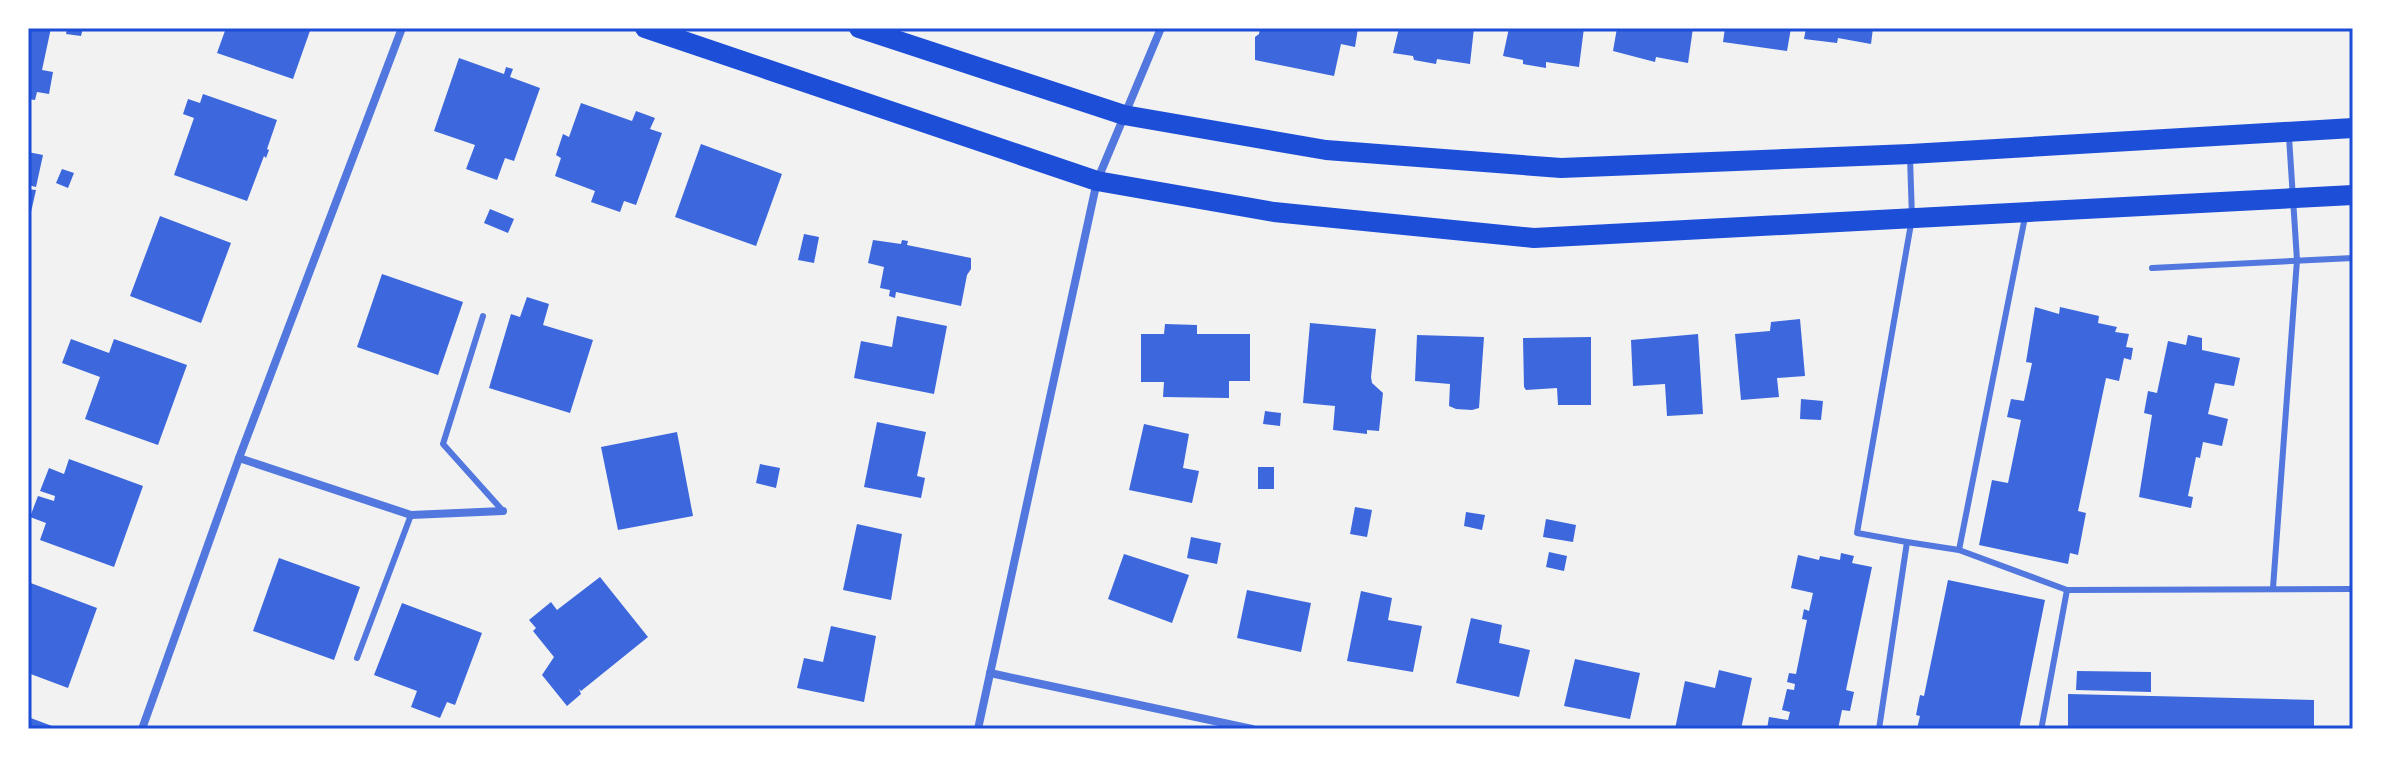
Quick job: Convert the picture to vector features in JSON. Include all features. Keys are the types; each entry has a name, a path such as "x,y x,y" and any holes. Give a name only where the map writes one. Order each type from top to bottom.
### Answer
{"main road":[{"path":"645,28 1097,181 1274,212 1534,238 2353,195"},
{"path":"859,28 1124,115 1326,150 1561,168 1910,154 2353,128"}],"street":[{"path":"142,729 239,458 402,28"},
{"path":"978,729 1097,181 1161,28"},
{"path":"239,458 411,515 503,511"},
{"path":"990,673 1252,729"}],"lane":[{"path":"2273,588 2297,260 2289,131"},
{"path":"1910,154 1912,218 1857,533 1959,550 2067,590 2353,589"},
{"path":"1959,550 2026,211"},
{"path":"2152,268 2353,258"},
{"path":"483,316 443,444 503,511"},
{"path":"357,658 411,515"},
{"path":"1879,729 1907,542"},
{"path":"2042,725 2067,590"}],"building":[{"path":"28,28 51,28 42,70 53,72 49,94 37,92 35,100 28,99"},
{"path":"67,28 83,28 81,36 66,34"},
{"path":"226,28 311,28 293,79 217,53"},
{"path":"1260,28 1358,28 1355,47 1341,44 1334,76 1255,60 1255,37"},
{"path":"1399,28 1474,28 1470,64 1437,59 1436,64 1393,53"},
{"path":"1509,28 1584,28 1579,67 1546,62 1546,68 1503,56"},
{"path":"1617,28 1693,28 1688,63 1656,57 1655,62 1613,51"},
{"path":"1725,28 1791,28 1787,51 1723,42"},
{"path":"1806,28 1873,28 1871,44 1838,38 1837,43 1804,39"},
{"path":"459,58 504,74 506,67 513,69 510,77 540,88 514,161 505,158 497,180 466,169 475,145 434,131"},
{"path":"203,94 277,120 269,150 247,201 174,175 194,118 183,114 188,99 200,103"},
{"path":"581,103 632,121 636,111 655,118 650,129 662,133 636,205 624,201 620,212 591,202 595,191 555,176 561,158 556,155 563,134 569,137"},
{"path":"701,144 782,174 756,246 675,217"},
{"path":"28,152 43,155 36,187 28,185"},
{"path":"62,169 74,173 68,188 56,183"},
{"path":"28,189 36,190 29,221 28,221"},
{"path":"490,209 514,219 508,233 484,223"},
{"path":"160,216 231,243 201,323 130,296"},
{"path":"804,234 819,237 814,263 798,260"},
{"path":"873,240 901,244 902,240 908,241 907,245 971,258 961,306 896,292 895,298 889,296 890,290 880,288 884,267 868,263"},
{"path":"382,274 463,302 438,375 357,347"},
{"path":"527,297 549,304 543,325 593,340 570,413 489,388 511,314 520,317"},
{"path":"2035,307 2059,314 2060,307 2099,316 2098,323 2117,327 2115,332 2129,334 2126,347 2133,348 2131,360 2124,358 2119,381 2106,378 2078,511 2086,513 2078,555 2070,553 2068,564 1979,545 1992,480 2008,483 2021,420 2007,417 2011,399 2024,401 2032,363 2026,362"},
{"path":"897,316 947,326 934,394 854,378 861,341 892,347"},
{"path":"1800,319 1805,376 1777,378 1779,397 1741,400 1735,334 1770,331 1771,322"},
{"path":"1310,323 1376,329 1371,377 1372,383 1383,393 1379,431 1367,430 1367,434 1333,430 1335,406 1303,403"},
{"path":"1165,324 1197,325 1197,334 1250,334 1250,381 1229,381 1229,398 1163,397 1164,382 1141,382 1141,334 1164,334"},
{"path":"1698,334 1703,414 1667,416 1665,384 1633,386 1631,340"},
{"path":"1417,335 1484,337 1479,408 1456,409 1449,406 1450,384 1415,381"},
{"path":"2188,335 2202,338 2202,350 2240,358 2234,386 2215,383 2208,414 2228,419 2222,446 2203,442 2200,458 2196,457 2188,496 2193,497 2191,508 2139,497 2152,415 2144,413 2148,391 2157,393 2168,341 2186,345"},
{"path":"1591,337 1591,405 1558,405 1557,388 1526,390 1523,338"},
{"path":"71,339 109,353 114,339 187,365 158,445 85,419 100,377 62,363"},
{"path":"1801,399 1823,401 1821,420 1800,419"},
{"path":"1265,411 1281,413 1280,426 1263,424"},
{"path":"877,422 926,432 917,476 925,478 921,498 864,487"},
{"path":"1144,424 1189,434 1183,468 1199,471 1192,503 1129,490"},
{"path":"677,432 693,516 618,530 601,447"},
{"path":"69,459 143,486 114,567 40,540 46,523 30,517 38,496 54,501 55,496 40,491 49,468 64,474"},
{"path":"760,464 780,468 776,488 756,483"},
{"path":"1258,467 1274,467 1274,489 1258,489"},
{"path":"1355,507 1372,510 1367,537 1350,534"},
{"path":"1466,512 1485,515 1482,530 1464,526"},
{"path":"1546,519 1576,525 1573,542 1543,537"},
{"path":"857,524 902,534 891,600 843,590"},
{"path":"1191,537 1221,543 1217,564 1187,558"},
{"path":"1549,552 1567,556 1564,571 1546,567"},
{"path":"1841,553 1854,556 1852,563 1872,567 1846,690 1854,692 1850,711 1842,710 1838,729 1767,729 1769,717 1788,720 1790,712 1782,710 1787,689 1794,690 1795,684 1787,682 1789,673 1796,674 1807,620 1802,619 1804,609 1809,611 1813,593 1791,588 1798,555 1819,560 1820,556 1840,560"},
{"path":"1124,554 1189,575 1172,623 1108,599"},
{"path":"279,558 360,587 334,660 253,631"},
{"path":"600,577 648,637 581,691 579,689 581,694 567,706 542,675 554,657 533,631 536,628 529,620 551,602 557,610"},
{"path":"1948,580 2045,600 2019,729 1917,729 1920,695 1924,696"},
{"path":"28,582 97,608 68,688 28,673"},
{"path":"1247,590 1311,603 1301,652 1237,638"},
{"path":"1361,591 1392,598 1388,620 1422,626 1413,672 1347,661"},
{"path":"402,603 482,633 455,705 447,702 440,718 411,707 417,691 374,675"},
{"path":"1471,618 1502,625 1499,643 1530,650 1519,697 1456,683"},
{"path":"831,626 876,636 864,702 797,688 804,658 823,662"},
{"path":"1575,659 1640,673 1630,719 1564,706"},
{"path":"1719,670 1752,678 1741,729 1675,729 1685,681 1715,688"},
{"path":"2077,671 2151,672 2151,692 2076,690"},
{"path":"2068,694 2314,700 2314,729 2068,729"},
{"path":"28,717 52,726 51,729 28,729"}]}
